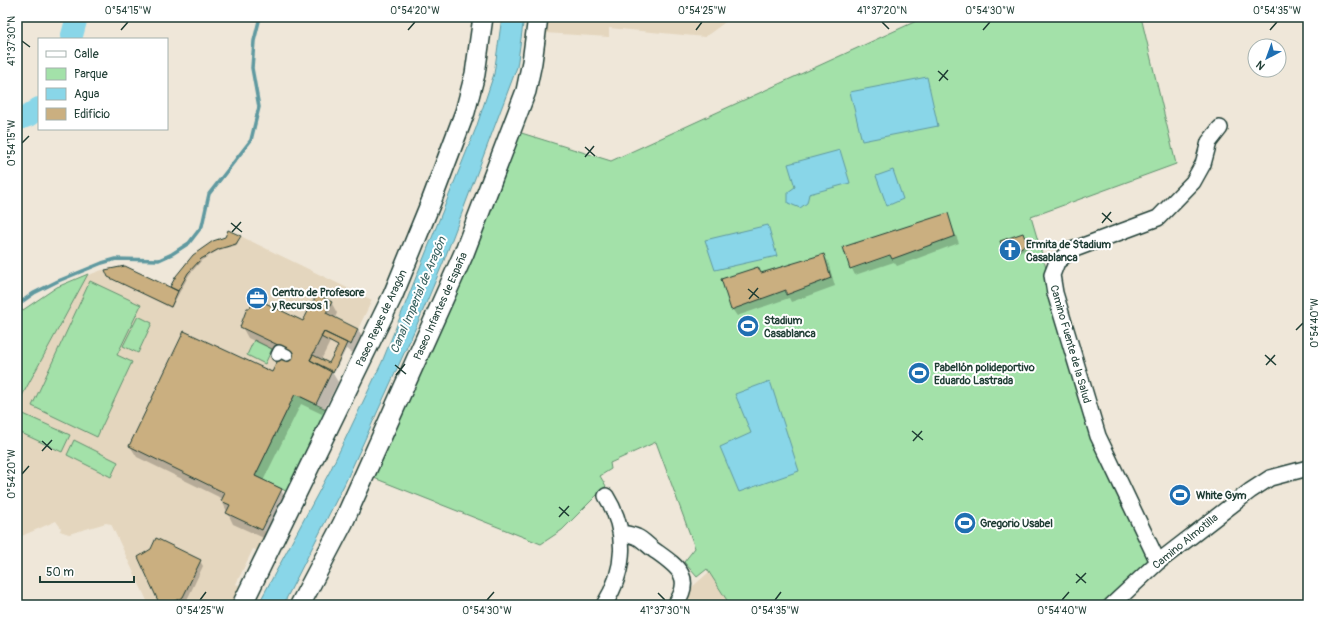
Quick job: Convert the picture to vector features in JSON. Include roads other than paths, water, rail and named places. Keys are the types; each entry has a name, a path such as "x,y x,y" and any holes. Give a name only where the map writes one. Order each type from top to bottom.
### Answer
{"street":[{"name":"Paseo Reyes de Aragón","path":"242,605 393,295 414,246 465,112 475,74 483,17"},
{"name":"Paseo Infantes de España","path":"300,605 343,523 464,253 526,91 532,62 538,17"},
{"name":"Camino Fuente de la Salud","path":"1158,562 1098,436 1055,293 1052,275 1057,262 1072,250 1158,218 1193,182 1203,164 1209,142 1220,128"},
{"name":"Camino Almotilla","path":"1112,605 1158,562 1250,491 1270,478 1308,468"},
{"path":"604,605 612,592 619,575 622,559 622,533 616,513 606,496"},
{"path":"622,533 638,537 678,568 683,576 683,585 681,594 675,605"}],"water":[{"name":"Canal Imperial de Aragón","path":"502,17 524,17 517,67 443,263 416,327 345,483 283,605 258,605 330,471 382,362 476,128 494,74"},
{"path":"927,77 938,126 862,141 850,92"},
{"path":"840,150 850,183 809,194 807,203 800,208 788,203 788,192 795,187 788,164"},
{"path":"893,170 903,199 887,206 876,176"},
{"path":"768,225 777,256 715,270 705,240"},
{"path":"770,381 799,471 739,492 720,447 751,433 735,394"}],"waterway":[{"path":"71,38 77,17"},
{"path":"17,305 34,293 58,281 102,263 116,259 159,260 189,243 202,226 209,194 251,140 259,107 252,68 254,41 260,17"},
{"path":"17,120 28,116 38,109"}],"place":[{"name":"Ermita de Stadium Casablanca","path":"1010,250"},
{"name":"Centro de Profesore y Recursos 1","path":"257,298"},
{"name":"Stadium Casablanca","path":"748,326"},
{"name":"Pabellón polideportivo Eduardo Lastrada","path":"919,373"},
{"name":"White Gym","path":"1180,495"},
{"name":"Gregorio Usabel","path":"965,523"}]}
